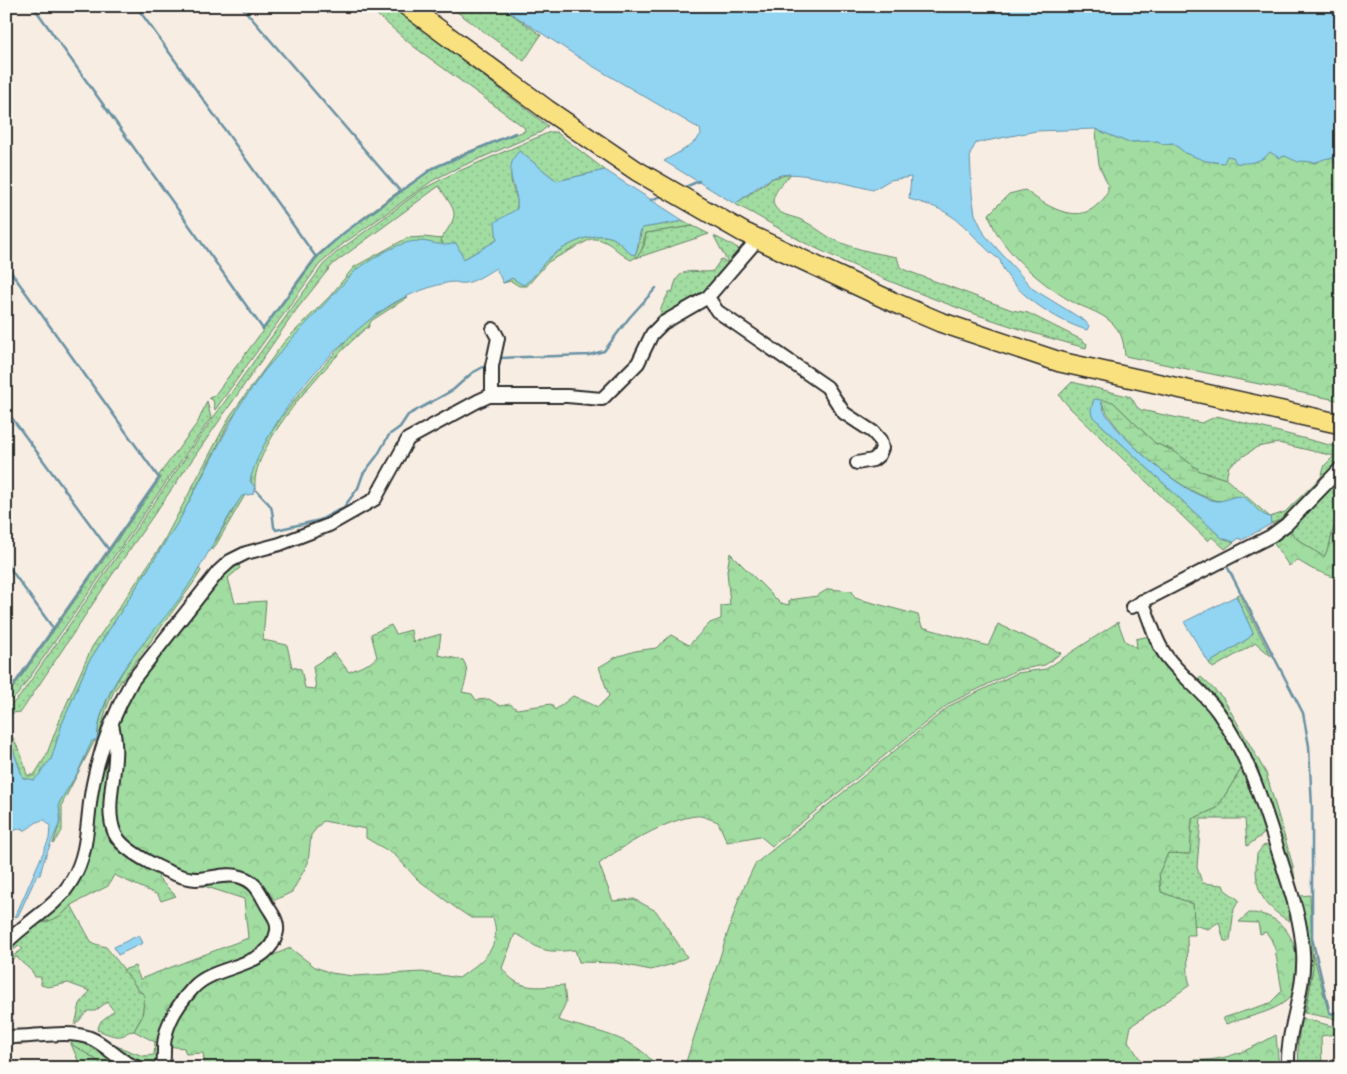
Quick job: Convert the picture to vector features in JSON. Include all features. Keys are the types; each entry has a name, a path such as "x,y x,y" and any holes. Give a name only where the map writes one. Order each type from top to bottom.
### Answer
{"highway":[{"path":"407,6 546,110 637,171 750,236 841,279 940,322 1060,362 1341,424"}],"street":[{"path":"6,943 20,928 52,906 72,882 80,867 85,847 93,784 112,724 132,681 208,585 230,561 246,553 306,535 349,516 375,500 408,439 478,401 492,396 567,396 602,399 638,363 652,334 662,323 708,297 750,236"},
{"path":"708,297 717,312 827,387 835,396 844,413 873,432 880,440 882,448 879,455 873,460 857,463"},
{"path":"492,396 492,366 498,338 493,329"},
{"path":"1288,1068 1287,1049 1298,999 1303,953 1291,887 1258,786 1236,742 1210,700 1166,656 1137,604 1271,536 1287,524 1341,468"},
{"path":"112,724 116,744 112,824 120,841 133,853 177,875 195,879 239,876 251,881 261,893 277,922 277,932 269,948 254,959 224,970 194,986 168,1028 165,1038 163,1064 159,1068"},
{"path":"6,1038 73,1034 91,1038 120,1060 139,1068"}],"green space":[{"path":"367,6 392,6 548,126 541,132 432,181 343,244 319,265 215,410 213,400 209,398 214,396 317,258 330,246 372,210 433,169 466,152 525,131 524,127 413,46"},
{"path":"449,6 500,6 541,35 524,61"},
{"path":"1096,129 1127,142 1158,141 1162,144 1173,143 1185,153 1218,163 1227,156 1233,157 1240,163 1256,160 1264,157 1270,151 1279,158 1285,156 1315,163 1325,158 1334,158 1341,171 1341,401 1125,356 1121,336 1108,319 1069,300 1045,284 1010,251 1000,239 989,214 1009,194 1025,190 1050,206 1070,213 1089,211 1104,198 1108,186 1099,164"},
{"path":"550,132 556,132 605,170 557,181 519,151 512,166 511,176 517,206 511,217 496,234 497,240 464,259 449,245 443,246 441,239 452,223 454,212 439,186 333,264 297,309 112,575 21,712 13,713 6,719 6,710 20,696 213,418 323,265 337,252 423,189 452,174"},
{"path":"791,174 775,194 773,203 780,212 803,221 829,237 845,244 897,257 900,267 905,270 1012,310 1028,313 1082,340 1087,344 1086,348 1014,327 908,289 805,243 735,204 773,178"},
{"path":"684,221 693,226 646,233 640,252 631,260 608,243 598,239 591,239 548,262 527,286 519,286 511,281 503,283 512,278 523,285 527,283 547,260 560,250 577,241 594,236 613,238 631,254 635,255 642,228"},
{"path":"693,226 709,234 636,258 644,246 646,233"},
{"path":"714,236 738,248 737,256 706,294 650,332 650,326 661,313 660,310 669,292 673,291 679,276 688,272 713,271 721,259 728,263"},
{"path":"407,238 441,239 443,246 420,241 395,248 357,269 265,370 230,421 180,519 88,663 62,724 51,760 34,780 23,778 6,730 6,723 22,757 27,775 34,775 46,756 62,714 92,647 161,546 230,416 284,342 330,296 354,267"},
{"path":"405,297 408,297 371,321 368,328 335,358 297,402 266,448 257,469 255,487 253,486 251,472 259,453 273,430 311,380 358,329"},
{"path":"1072,382 1131,397 1141,410 1202,423 1217,416 1341,448 1341,462 1287,516 1271,524 1270,517 1285,512 1321,477 1325,465 1334,456 1278,443 1257,447 1229,466 1226,479 1200,471 1174,451 1155,443 1113,402 1092,416 1222,538 1234,542 1225,549 1212,537 1208,541 1070,408 1059,395"},
{"path":"1101,400 1113,402 1155,443 1174,451 1200,471 1226,479 1270,517 1262,516 1237,496 1217,501 1183,486 1166,474 1132,444 1107,413"},
{"path":"207,401 211,418 18,694 6,706 6,693 14,687 161,478 159,475 198,422"},
{"path":"1341,475 1341,515 1334,526 1329,547 1324,557 1297,539 1287,528"},
{"path":"242,495 245,495 213,550 211,549"},
{"path":"1341,515 1341,580 1312,569 1297,560 1289,566 1273,542 1287,528 1297,539 1324,557"},
{"path":"730,553 780,603 789,605 789,600 817,596 828,589 852,591 855,598 918,615 922,627 988,646 998,624 1061,653 1045,665 1017,670 950,703 772,846 760,836 727,842 718,822 696,816 684,818 658,828 632,842 599,864 613,901 634,899 656,911 687,957 673,964 651,970 616,963 579,962 575,950 544,950 515,934 502,968 508,976 515,981 530,986 564,985 566,1002 558,1020 613,1036 626,1042 649,1057 657,1068 205,1068 203,1053 186,1054 184,1048 167,1046 173,1021 199,987 290,948 315,967 331,973 353,976 422,972 459,978 482,960 488,953 495,938 493,918 471,918 456,908 417,879 395,855 366,838 366,829 323,821 311,835 308,863 292,892 275,900 257,883 184,874 132,848 115,825 116,733 124,699 193,608 237,560 240,568 228,578 235,603 266,601 263,640 287,645 292,667 301,669 305,688 316,689 313,666 334,653 349,672 370,663 377,657 371,634 391,625 396,634 411,630 413,642 441,634 438,655 463,660 467,672 462,692 472,694 476,700 489,699 500,706 510,704 517,709 551,704 555,710 573,696 598,707 609,696 599,667 616,657 635,651 656,648 671,635 689,645 710,623 721,619 721,606 730,605 727,571"},
{"path":"199,568 201,571 192,585 114,691 106,710 98,741 94,742 62,804 62,831 53,844 60,822 59,803 78,772 92,741 97,739 101,717 110,694 122,672"},
{"path":"1239,594 1271,656 1256,643 1213,668 1209,663 1249,638 1253,633 1236,596"},
{"path":"1118,622 1125,641 1137,648 1136,639 1149,636 1162,663 1208,705 1243,766 1217,808 1192,819 1190,854 1168,853 1159,873 1161,892 1193,904 1195,935 1187,935 1188,977 1190,985 1131,1026 1128,1041 1146,1068 684,1068 739,898 755,864 951,705 1017,673 1046,669"},
{"path":"1201,677 1223,698 1266,773 1293,866 1295,880 1289,867 1265,788 1255,762 1233,724 1197,680"},
{"path":"111,730 114,833 162,870 158,878 176,896 161,901 158,895 114,875 108,886 71,905 63,914 54,919 41,923 37,920 73,882"},
{"path":"1243,766 1268,831 1247,846 1245,819 1201,819 1197,867 1202,883 1223,885 1225,890 1239,900 1234,909 1230,941 1224,941 1219,922 1208,929 1194,925 1193,904 1161,892 1159,873 1168,853 1189,854 1192,819 1217,808"},
{"path":"1270,844 1290,910 1289,921 1272,908 1261,894 1258,885 1256,876 1257,854 1263,846"},
{"path":"179,878 244,880 275,922 266,947 195,984 164,1039 155,1042 134,1031 142,1017 145,995 123,970 135,966 140,979 248,938 244,899"},
{"path":"1310,895 1313,968 1305,1013 1298,1011 1300,896"},
{"path":"71,905 92,943 106,947 131,978 138,991 145,995 142,1016 134,1031 117,1036 97,1030 101,1021 114,1011 107,1002 95,1011 88,1011 75,1025 80,1004 90,991 68,983 48,987 41,985 41,977 35,977 32,971 17,957 7,960 23,949 19,946 6,955 6,945 37,920 45,923 63,914"},
{"path":"1249,913 1261,914 1279,923 1292,940 1297,961 1295,987 1292,995 1279,1006 1226,1024 1223,1018 1270,1003 1282,991 1275,949 1271,939 1266,932 1260,934 1258,923 1239,922"},
{"path":"1313,953 1329,1014 1341,1013 1341,1020 1305,1013 1310,989"},
{"path":"1301,1018 1336,1027 1337,1034 1321,1036 1322,1068 1299,1068 1298,1044"},
{"path":"1276,1035 1279,1068 1192,1068 1193,1060 1215,1059 1236,1054"},
{"path":"75,1037 85,1039 128,1068 105,1068 71,1044"},
{"path":"95,1038 143,1056 154,1055 155,1042 164,1039 162,1057 154,1066 136,1064"},
{"path":"71,1044 105,1068 78,1068 80,1065"}],"water":[{"path":"500,6 1341,6 1341,171 1333,158 1315,162 1298,162 1285,156 1279,158 1270,152 1263,158 1250,163 1236,163 1233,157 1227,156 1224,163 1206,161 1185,153 1173,143 1162,144 1158,141 1127,142 1095,129 1036,131 976,143 970,154 972,194 975,214 985,235 1033,289 1085,321 1089,326 1087,330 1062,320 1023,293 1012,282 1000,260 957,220 935,207 909,199 911,177 890,180 873,190 801,175 781,175 763,183 735,204 664,161 693,143 701,134 700,129 589,64"},
{"path":"519,151 557,181 605,170 684,221 642,228 635,255 631,254 619,242 610,237 594,236 577,241 553,255 523,285 512,278 503,283 496,268 469,282 449,282 420,291 403,298 381,311 334,352 311,377 272,431 258,457 250,481 255,487 253,494 242,496 185,591 118,678 100,718 97,739 92,741 78,772 59,803 60,822 44,860 40,875 37,875 18,916 15,917 49,839 50,826 45,820 42,820 23,831 22,828 6,833 6,730 23,778 34,780 51,760 62,724 88,663 180,519 240,405 265,370 357,269 386,251 402,244 418,241 442,245 456,243 464,259 497,240 495,222 517,209 511,166"},
{"path":"1094,399 1101,400 1105,412 1126,438 1172,479 1203,497 1216,501 1243,497 1258,511 1270,517 1271,524 1242,540 1239,538 1234,542 1222,538 1092,416 1091,410"},
{"path":"1236,596 1253,633 1249,638 1209,663 1184,622"},
{"path":"139,935 143,943 118,955 114,947"}],"waterway":[{"path":"33,6 263,329 316,257 345,232 433,168 515,133"},
{"path":"136,6 316,257"},
{"path":"241,6 400,191"},
{"path":"683,188 699,181"},
{"path":"651,200 664,195"},
{"path":"6,265 159,478 13,686 6,691"},
{"path":"498,358 589,355 604,351 629,318 656,288"},
{"path":"255,489 270,505 276,530 320,520 344,507 358,488 363,474 377,456 389,435 400,427 408,415 453,390 472,373 487,365"},
{"path":"6,410 109,550"},
{"path":"6,563 53,628"},
{"path":"1228,568 1303,713 1309,746 1312,808 1312,938 1330,1014 1341,1011"}]}
